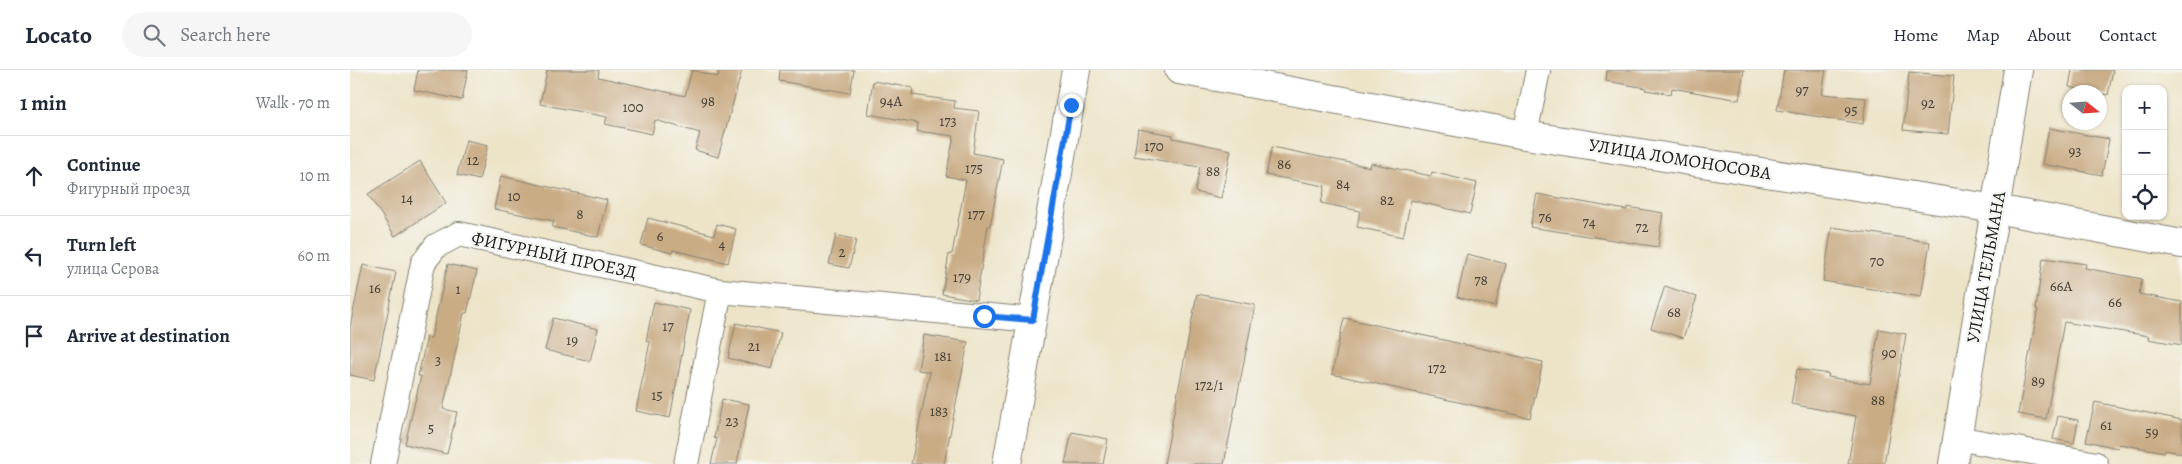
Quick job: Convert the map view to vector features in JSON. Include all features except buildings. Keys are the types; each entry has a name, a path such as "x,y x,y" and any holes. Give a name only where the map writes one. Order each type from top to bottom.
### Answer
{"street":[{"path":"1007,464 1076,70"},
{"name":"УЛИЦА ЛОМОНОСОВА","path":"1178,70 1525,135 1996,209 2182,244"},
{"path":"1525,135 1538,70"},
{"name":"УЛИЦА ТЕЛЬМАНА","path":"1953,464 2018,70"},
{"name":"ФИГУРНЫЙ ПРОЕЗД","path":"383,464 423,263 436,246 459,234 720,291 1033,320"},
{"path":"686,464 720,291"},
{"path":"1957,438 2096,464"}],"route":[{"path":"984,316 1033,320 1071,105"}]}
